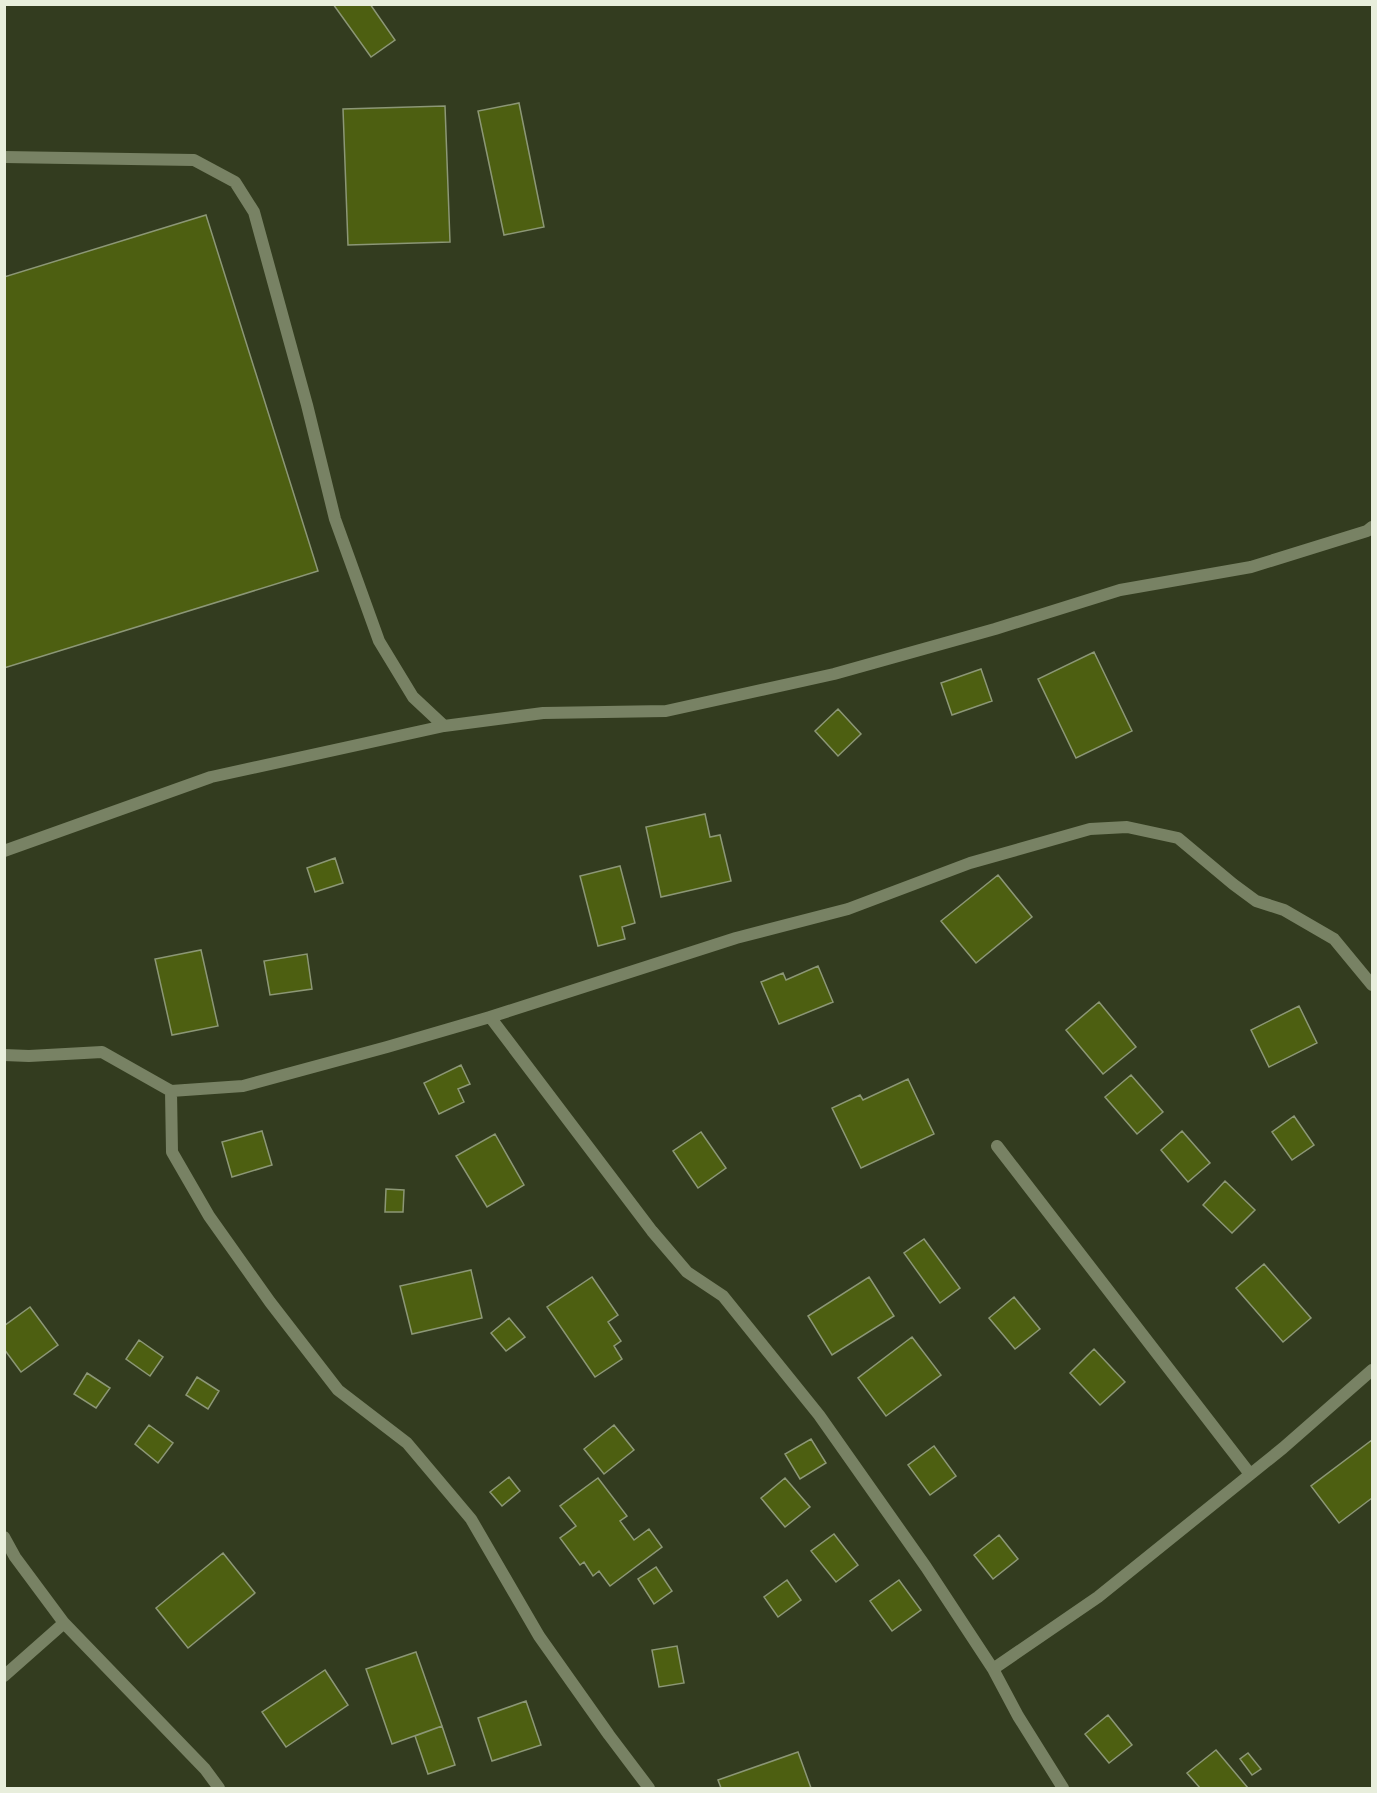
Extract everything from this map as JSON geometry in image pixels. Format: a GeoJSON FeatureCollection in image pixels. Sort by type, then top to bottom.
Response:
{"type":"FeatureCollection","features":[{"type":"Feature","properties":{"kind":"street"},"geometry":{"type":"LineString","coordinates":[[4,158],[194,160],[235,182],[254,212],[307,405],[335,519],[379,640],[413,697],[444,726]]}},
{"type":"Feature","properties":{"kind":"street"},"geometry":{"type":"LineString","coordinates":[[4,850],[211,777],[444,726],[543,713],[677,709],[834,674],[995,629],[1120,590],[1251,567],[1367,531],[1372,527]]}},
{"type":"Feature","properties":{"kind":"street"},"geometry":{"type":"LineString","coordinates":[[4,1055],[102,1052],[171,1091],[243,1086],[490,1017],[736,938],[848,909],[970,863],[1090,829],[1118,827],[1178,837],[1233,884],[1256,900],[1284,910],[1334,939],[1372,985]]}},
{"type":"Feature","properties":{"kind":"street"},"geometry":{"type":"LineString","coordinates":[[490,1017],[652,1231],[687,1272],[723,1296],[819,1415],[926,1566],[993,1670],[1018,1716],[1063,1788]]}},
{"type":"Feature","properties":{"kind":"street"},"geometry":{"type":"LineString","coordinates":[[171,1091],[172,1152],[209,1216],[270,1302],[338,1390],[407,1443],[471,1519],[539,1636],[649,1788]]}},
{"type":"Feature","properties":{"kind":"street"},"geometry":{"type":"LineString","coordinates":[[998,1146],[1250,1474]]}},
{"type":"Feature","properties":{"kind":"street"},"geometry":{"type":"LineString","coordinates":[[993,1670],[1098,1597],[1283,1448],[1372,1370]]}},
{"type":"Feature","properties":{"kind":"street"},"geometry":{"type":"LineString","coordinates":[[4,1537],[15,1557],[64,1623],[205,1769],[219,1788]]}},
{"type":"Feature","properties":{"kind":"street"},"geometry":{"type":"LineString","coordinates":[[4,1676],[64,1623]]}},
{"type":"Feature","properties":{"kind":"building"},"geometry":{"type":"Polygon","coordinates":[[[333,4],[370,4],[395,40],[371,57],[333,4]]]}},
{"type":"Feature","properties":{"kind":"building"},"geometry":{"type":"Polygon","coordinates":[[[519,103],[544,227],[504,235],[478,111],[519,103]]]}},
{"type":"Feature","properties":{"kind":"building"},"geometry":{"type":"Polygon","coordinates":[[[445,106],[450,242],[348,245],[343,109],[445,106]]]}},
{"type":"Feature","properties":{"kind":"building"},"geometry":{"type":"Polygon","coordinates":[[[206,215],[318,571],[4,668],[4,277],[206,215]]]}},
{"type":"Feature","properties":{"kind":"building"},"geometry":{"type":"Polygon","coordinates":[[[1094,652],[1132,731],[1076,758],[1038,679],[1094,652]]]}},
{"type":"Feature","properties":{"kind":"building"},"geometry":{"type":"Polygon","coordinates":[[[981,669],[992,701],[952,715],[941,683],[981,669]]]}},
{"type":"Feature","properties":{"kind":"building"},"geometry":{"type":"Polygon","coordinates":[[[838,709],[861,734],[838,756],[815,731],[838,709]]]}},
{"type":"Feature","properties":{"kind":"building"},"geometry":{"type":"Polygon","coordinates":[[[705,814],[710,837],[720,835],[731,881],[661,897],[646,827],[705,814]]]}},
{"type":"Feature","properties":{"kind":"building"},"geometry":{"type":"Polygon","coordinates":[[[335,858],[343,883],[315,892],[307,868],[335,858]]]}},
{"type":"Feature","properties":{"kind":"building"},"geometry":{"type":"Polygon","coordinates":[[[620,866],[635,923],[622,927],[625,939],[598,946],[580,876],[620,866]]]}},
{"type":"Feature","properties":{"kind":"building"},"geometry":{"type":"Polygon","coordinates":[[[998,875],[1032,917],[976,963],[941,921],[998,875]]]}},
{"type":"Feature","properties":{"kind":"building"},"geometry":{"type":"Polygon","coordinates":[[[201,950],[218,1026],[172,1035],[155,959],[201,950]]]}},
{"type":"Feature","properties":{"kind":"building"},"geometry":{"type":"Polygon","coordinates":[[[307,954],[312,989],[270,995],[264,961],[307,954]]]}},
{"type":"Feature","properties":{"kind":"building"},"geometry":{"type":"Polygon","coordinates":[[[818,966],[833,1002],[779,1024],[761,982],[783,973],[786,980],[818,966]]]}},
{"type":"Feature","properties":{"kind":"building"},"geometry":{"type":"Polygon","coordinates":[[[1099,1002],[1136,1047],[1103,1074],[1066,1030],[1099,1002]]]}},
{"type":"Feature","properties":{"kind":"building"},"geometry":{"type":"Polygon","coordinates":[[[1299,1006],[1317,1043],[1269,1067],[1251,1030],[1299,1006]]]}},
{"type":"Feature","properties":{"kind":"building"},"geometry":{"type":"Polygon","coordinates":[[[461,1065],[470,1084],[458,1089],[464,1102],[439,1114],[424,1083],[461,1065]]]}},
{"type":"Feature","properties":{"kind":"building"},"geometry":{"type":"Polygon","coordinates":[[[1131,1075],[1163,1112],[1137,1134],[1105,1097],[1131,1075]]]}},
{"type":"Feature","properties":{"kind":"building"},"geometry":{"type":"Polygon","coordinates":[[[908,1079],[934,1134],[861,1168],[832,1108],[860,1095],[863,1100],[908,1079]]]}},
{"type":"Feature","properties":{"kind":"building"},"geometry":{"type":"Polygon","coordinates":[[[1294,1116],[1314,1145],[1292,1160],[1272,1132],[1294,1116]]]}},
{"type":"Feature","properties":{"kind":"building"},"geometry":{"type":"Polygon","coordinates":[[[262,1131],[272,1165],[232,1177],[222,1142],[262,1131]]]}},
{"type":"Feature","properties":{"kind":"building"},"geometry":{"type":"Polygon","coordinates":[[[1182,1131],[1210,1163],[1188,1182],[1161,1150],[1182,1131]]]}},
{"type":"Feature","properties":{"kind":"building"},"geometry":{"type":"Polygon","coordinates":[[[701,1132],[726,1168],[698,1188],[673,1151],[701,1132]]]}},
{"type":"Feature","properties":{"kind":"building"},"geometry":{"type":"Polygon","coordinates":[[[495,1134],[524,1185],[487,1207],[456,1156],[495,1134]]]}},
{"type":"Feature","properties":{"kind":"building"},"geometry":{"type":"Polygon","coordinates":[[[1225,1181],[1255,1210],[1232,1233],[1203,1205],[1225,1181]]]}},
{"type":"Feature","properties":{"kind":"building"},"geometry":{"type":"Polygon","coordinates":[[[386,1189],[404,1190],[403,1212],[385,1212],[386,1189]]]}},
{"type":"Feature","properties":{"kind":"building"},"geometry":{"type":"Polygon","coordinates":[[[924,1239],[960,1288],[940,1303],[904,1253],[924,1239]]]}},
{"type":"Feature","properties":{"kind":"building"},"geometry":{"type":"Polygon","coordinates":[[[1264,1264],[1311,1318],[1283,1342],[1236,1288],[1264,1264]]]}},
{"type":"Feature","properties":{"kind":"building"},"geometry":{"type":"Polygon","coordinates":[[[471,1270],[482,1318],[412,1334],[400,1286],[471,1270]]]}},
{"type":"Feature","properties":{"kind":"building"},"geometry":{"type":"Polygon","coordinates":[[[592,1277],[618,1315],[608,1322],[621,1341],[614,1346],[622,1359],[595,1377],[547,1307],[592,1277]]]}},
{"type":"Feature","properties":{"kind":"building"},"geometry":{"type":"Polygon","coordinates":[[[869,1277],[894,1316],[832,1355],[808,1316],[869,1277]]]}},
{"type":"Feature","properties":{"kind":"building"},"geometry":{"type":"Polygon","coordinates":[[[1014,1297],[1040,1329],[1015,1349],[989,1318],[1014,1297]]]}},
{"type":"Feature","properties":{"kind":"building"},"geometry":{"type":"Polygon","coordinates":[[[30,1307],[58,1345],[21,1372],[4,1349],[4,1326],[30,1307]]]}},
{"type":"Feature","properties":{"kind":"building"},"geometry":{"type":"Polygon","coordinates":[[[509,1318],[525,1337],[506,1351],[491,1333],[509,1318]]]}},
{"type":"Feature","properties":{"kind":"building"},"geometry":{"type":"Polygon","coordinates":[[[912,1337],[941,1375],[886,1416],[858,1378],[912,1337]]]}},
{"type":"Feature","properties":{"kind":"building"},"geometry":{"type":"Polygon","coordinates":[[[139,1340],[163,1357],[150,1376],[126,1359],[139,1340]]]}},
{"type":"Feature","properties":{"kind":"building"},"geometry":{"type":"Polygon","coordinates":[[[1094,1349],[1125,1382],[1100,1405],[1070,1373],[1094,1349]]]}},
{"type":"Feature","properties":{"kind":"building"},"geometry":{"type":"Polygon","coordinates":[[[87,1373],[110,1388],[96,1408],[74,1394],[87,1373]]]}},
{"type":"Feature","properties":{"kind":"building"},"geometry":{"type":"Polygon","coordinates":[[[197,1377],[219,1391],[208,1409],[186,1395],[197,1377]]]}},
{"type":"Feature","properties":{"kind":"building"},"geometry":{"type":"Polygon","coordinates":[[[149,1425],[173,1443],[158,1463],[135,1444],[149,1425]]]}},
{"type":"Feature","properties":{"kind":"building"},"geometry":{"type":"Polygon","coordinates":[[[614,1425],[634,1450],[604,1474],[584,1449],[614,1425]]]}},
{"type":"Feature","properties":{"kind":"building"},"geometry":{"type":"Polygon","coordinates":[[[811,1439],[826,1463],[800,1479],[785,1454],[811,1439]]]}},
{"type":"Feature","properties":{"kind":"building"},"geometry":{"type":"Polygon","coordinates":[[[1372,1440],[1372,1498],[1339,1523],[1311,1486],[1372,1440]]]}},
{"type":"Feature","properties":{"kind":"building"},"geometry":{"type":"Polygon","coordinates":[[[934,1446],[956,1476],[930,1495],[908,1465],[934,1446]]]}},
{"type":"Feature","properties":{"kind":"building"},"geometry":{"type":"Polygon","coordinates":[[[509,1477],[520,1491],[502,1506],[490,1492],[509,1477]]]}},
{"type":"Feature","properties":{"kind":"building"},"geometry":{"type":"Polygon","coordinates":[[[598,1478],[627,1516],[620,1521],[634,1540],[649,1529],[662,1547],[610,1586],[599,1571],[593,1576],[584,1562],[580,1565],[560,1538],[576,1526],[560,1506],[598,1478]]]}},
{"type":"Feature","properties":{"kind":"building"},"geometry":{"type":"Polygon","coordinates":[[[785,1478],[810,1507],[785,1527],[761,1498],[785,1478]]]}},
{"type":"Feature","properties":{"kind":"building"},"geometry":{"type":"Polygon","coordinates":[[[834,1534],[858,1565],[836,1582],[811,1551],[834,1534]]]}},
{"type":"Feature","properties":{"kind":"building"},"geometry":{"type":"Polygon","coordinates":[[[999,1535],[1018,1559],[993,1579],[974,1555],[999,1535]]]}},
{"type":"Feature","properties":{"kind":"building"},"geometry":{"type":"Polygon","coordinates":[[[223,1553],[255,1593],[188,1648],[156,1608],[223,1553]]]}},
{"type":"Feature","properties":{"kind":"building"},"geometry":{"type":"Polygon","coordinates":[[[656,1567],[672,1591],[654,1604],[638,1579],[656,1567]]]}},
{"type":"Feature","properties":{"kind":"building"},"geometry":{"type":"Polygon","coordinates":[[[787,1580],[801,1600],[778,1617],[764,1597],[787,1580]]]}},
{"type":"Feature","properties":{"kind":"building"},"geometry":{"type":"Polygon","coordinates":[[[899,1580],[921,1610],[892,1631],[870,1601],[899,1580]]]}},
{"type":"Feature","properties":{"kind":"building"},"geometry":{"type":"Polygon","coordinates":[[[677,1646],[684,1683],[659,1687],[652,1650],[677,1646]]]}},
{"type":"Feature","properties":{"kind":"building"},"geometry":{"type":"Polygon","coordinates":[[[416,1652],[442,1726],[392,1744],[366,1669],[416,1652]]]}},
{"type":"Feature","properties":{"kind":"building"},"geometry":{"type":"Polygon","coordinates":[[[325,1670],[348,1705],[286,1747],[262,1712],[325,1670]]]}},
{"type":"Feature","properties":{"kind":"building"},"geometry":{"type":"Polygon","coordinates":[[[526,1701],[541,1745],[492,1761],[478,1718],[526,1701]]]}},
{"type":"Feature","properties":{"kind":"building"},"geometry":{"type":"Polygon","coordinates":[[[1108,1715],[1132,1745],[1109,1763],[1085,1734],[1108,1715]]]}},
{"type":"Feature","properties":{"kind":"building"},"geometry":{"type":"Polygon","coordinates":[[[442,1726],[455,1765],[428,1774],[415,1736],[442,1726]]]}},
{"type":"Feature","properties":{"kind":"building"},"geometry":{"type":"Polygon","coordinates":[[[1216,1750],[1248,1788],[1200,1788],[1187,1773],[1216,1750]]]}},
{"type":"Feature","properties":{"kind":"building"},"geometry":{"type":"Polygon","coordinates":[[[798,1752],[811,1788],[721,1788],[718,1780],[798,1752]]]}},
{"type":"Feature","properties":{"kind":"building"},"geometry":{"type":"Polygon","coordinates":[[[1248,1753],[1261,1769],[1252,1775],[1240,1759],[1248,1753]]]}}]}
